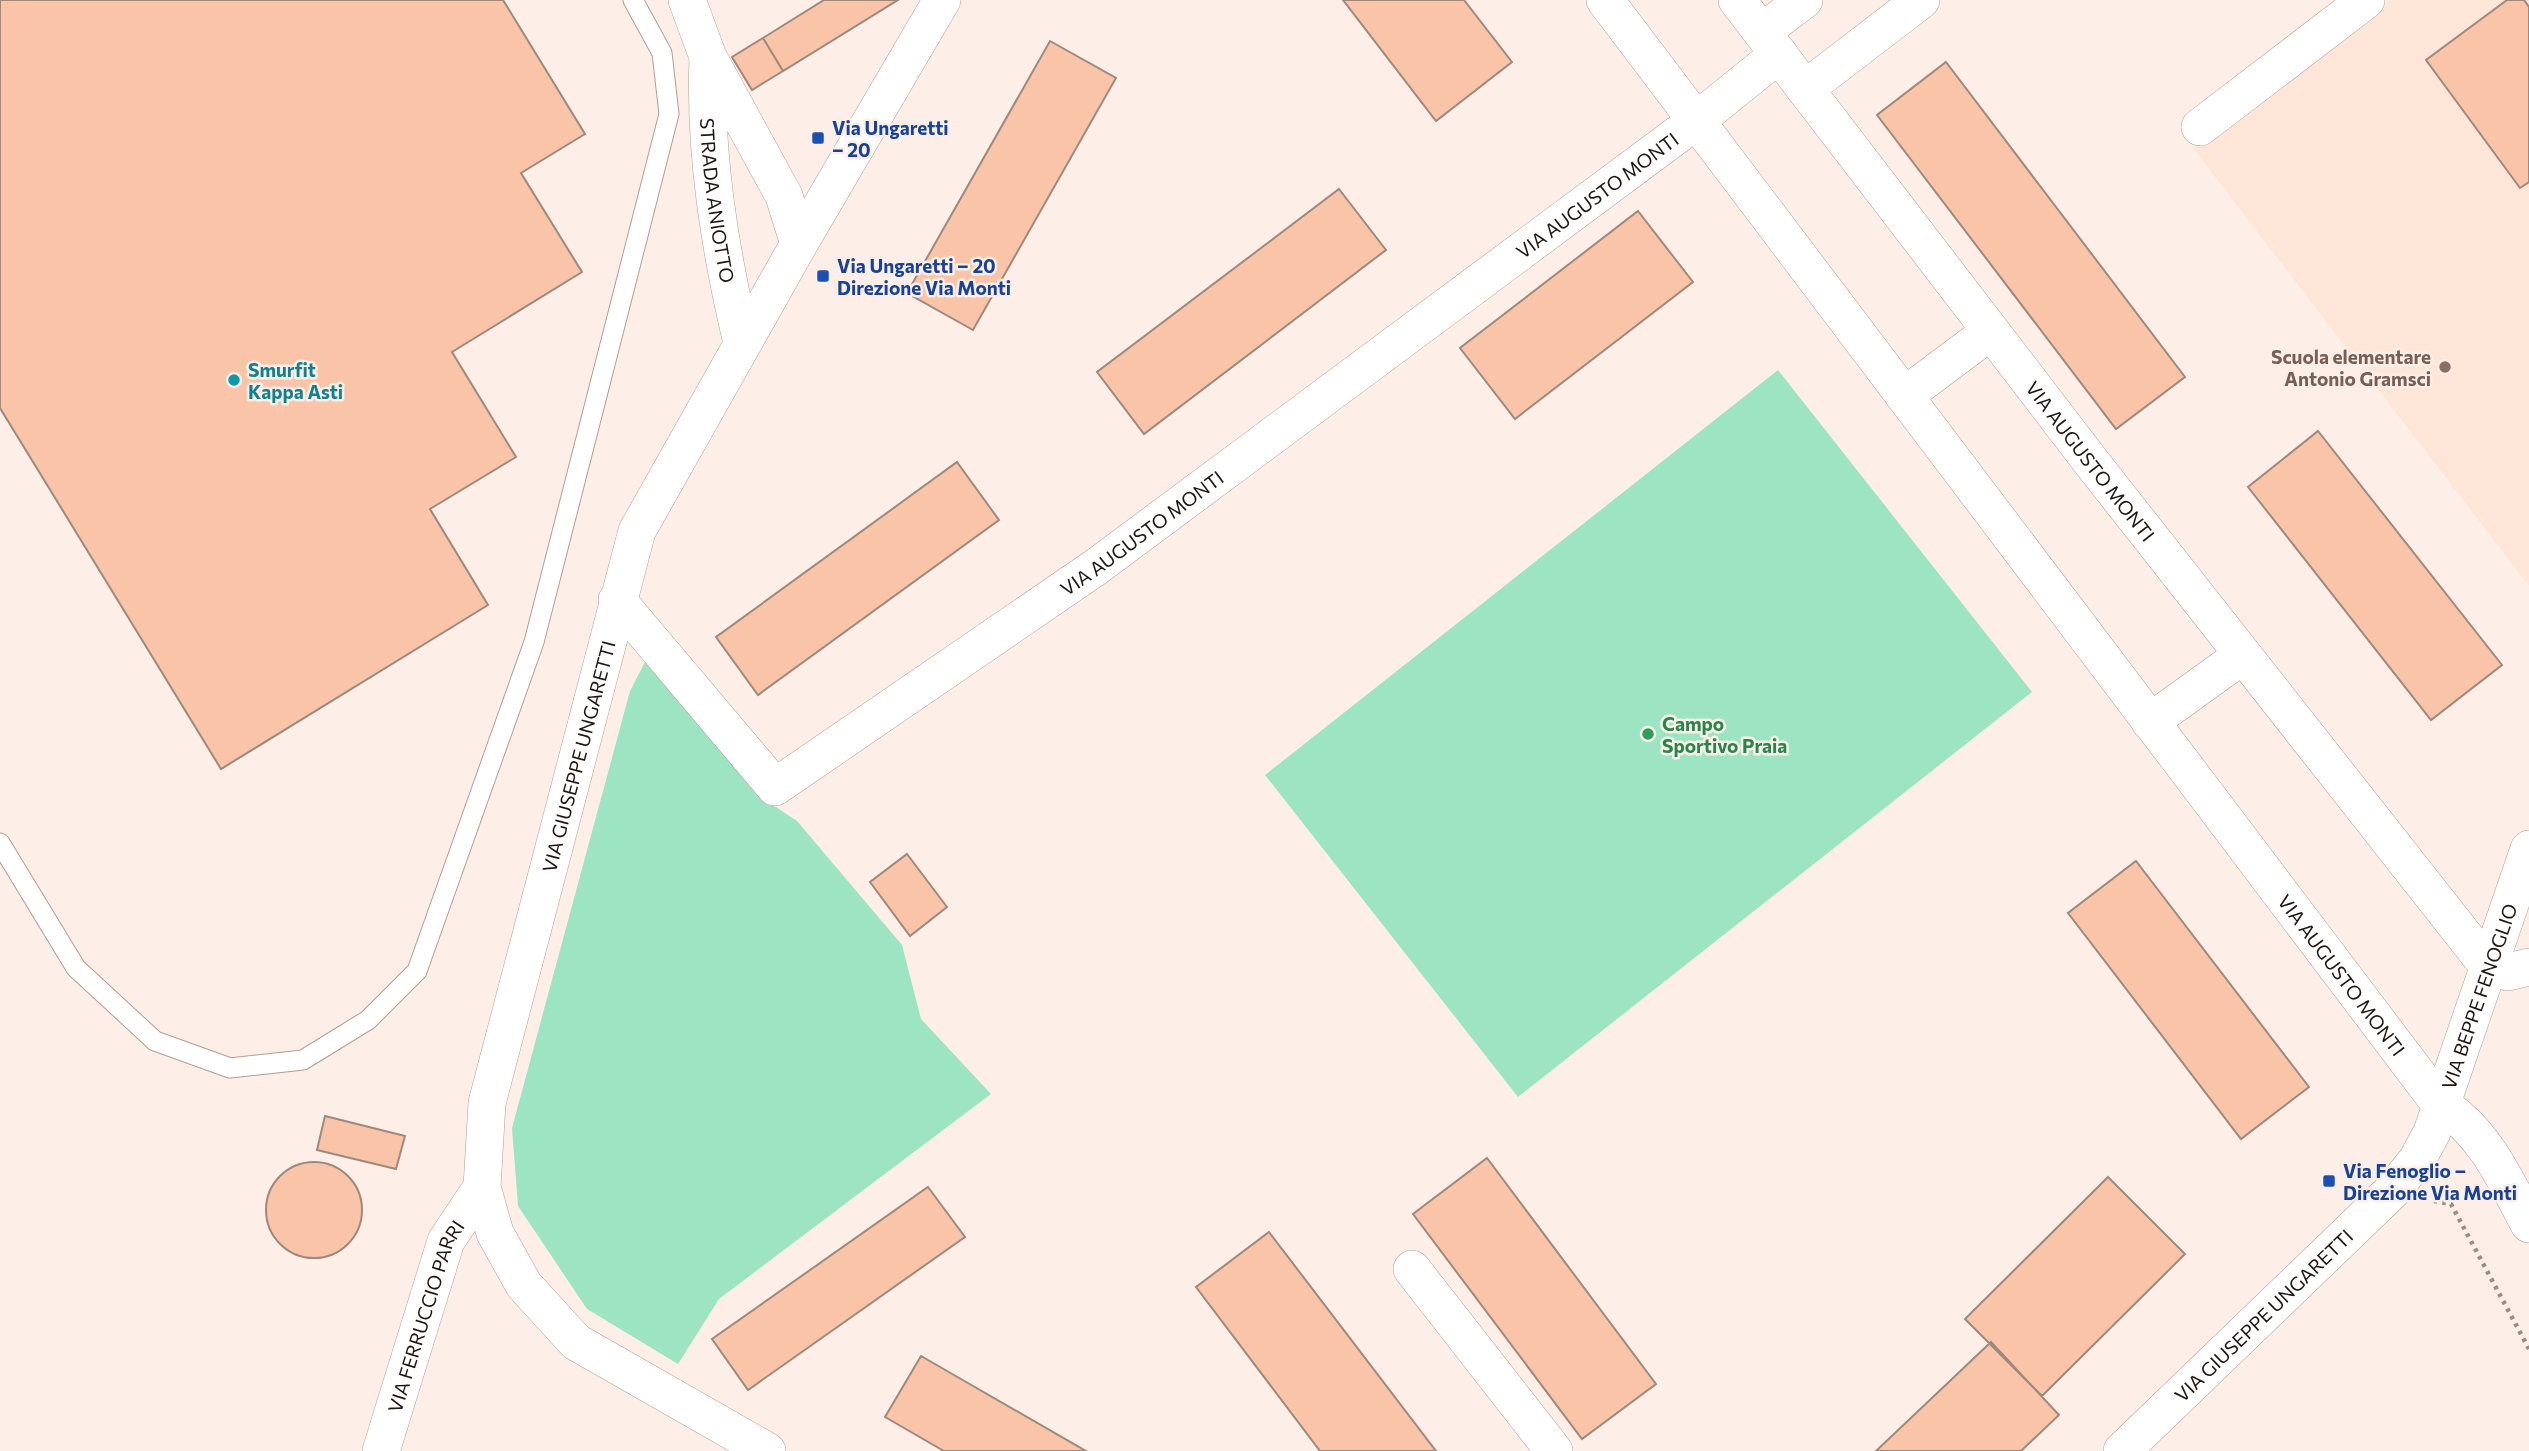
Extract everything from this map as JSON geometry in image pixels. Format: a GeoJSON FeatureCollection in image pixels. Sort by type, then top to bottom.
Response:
{"type":"FeatureCollection","features":[{"type":"Feature","properties":{"kind":"street","name":"STRADA ANIOTTO"},"geometry":{"type":"LineString","coordinates":[[687,0],[708,57],[784,196],[799,244]]}},
{"type":"Feature","properties":{"kind":"street","name":"VIA GIUSEPPE UNGARETTI"},"geometry":{"type":"LineString","coordinates":[[767,1451],[576,1342],[524,1285],[495,1233],[482,1187],[487,1103],[637,531],[742,343],[942,0]]}},
{"type":"Feature","properties":{"kind":"street","name":"VIA AUGUSTO MONTI"},"geometry":{"type":"LineString","coordinates":[[1605,0],[2440,1104],[2459,1116],[2476,1132],[2529,1224]]}},
{"type":"Feature","properties":{"kind":"street","name":"VIA AUGUSTO MONTI"},"geometry":{"type":"LineString","coordinates":[[1737,0],[1991,331],[2488,966]]}},
{"type":"Feature","properties":{"kind":"street"},"geometry":{"type":"LineString","coordinates":[[1771,43],[1804,0]]}},
{"type":"Feature","properties":{"kind":"street"},"geometry":{"type":"LineString","coordinates":[[1805,89],[1921,0]]}},
{"type":"Feature","properties":{"kind":"street"},"geometry":{"type":"LineString","coordinates":[[2200,127],[2366,0]]}},
{"type":"Feature","properties":{"kind":"street","name":"VIA AUGUSTO MONTI"},"geometry":{"type":"LineString","coordinates":[[617,600],[775,787],[1096,567],[1696,121],[1771,43]]}},
{"type":"Feature","properties":{"kind":"street","name":"STRADA ANIOTTO"},"geometry":{"type":"LineString","coordinates":[[708,57],[706,111],[711,163],[729,286],[742,343]]}},
{"type":"Feature","properties":{"kind":"street"},"geometry":{"type":"LineString","coordinates":[[1904,396],[1991,331]]}},
{"type":"Feature","properties":{"kind":"street"},"geometry":{"type":"LineString","coordinates":[[2150,722],[2243,655]]}},
{"type":"Feature","properties":{"kind":"street","name":"VIA BEPPE FENOGLIO"},"geometry":{"type":"LineString","coordinates":[[2440,1104],[2529,849]]}},
{"type":"Feature","properties":{"kind":"street"},"geometry":{"type":"LineString","coordinates":[[2488,966],[2508,972],[2529,967]]}},
{"type":"Feature","properties":{"kind":"street","name":"VIA GIUSEPPE UNGARETTI"},"geometry":{"type":"LineString","coordinates":[[2122,1451],[2392,1191],[2430,1137],[2440,1104]]}},
{"type":"Feature","properties":{"kind":"street","name":"VIA FERRUCCIO PARRI"},"geometry":{"type":"LineString","coordinates":[[381,1451],[446,1241],[482,1187]]}},
{"type":"Feature","properties":{"kind":"street"},"geometry":{"type":"LineString","coordinates":[[1412,1269],[1554,1451]]}},
{"type":"Feature","properties":{"kind":"lane"},"geometry":{"type":"LineString","coordinates":[[0,843],[76,968],[155,1041],[230,1068],[303,1060],[368,1020],[416,971],[534,642],[669,114],[662,53],[633,0]]}},
{"type":"Feature","properties":{"kind":"path"},"geometry":{"type":"LineString","coordinates":[[2405,1175],[2430,1199],[2451,1204],[2529,1349]]}},
{"type":"Feature","properties":{"kind":"shaded area","name":"Scuola elementare Antonio Gramsci"},"geometry":{"type":"Polygon","coordinates":[[[2390,0],[2529,0],[2529,586],[2193,148],[2390,0]]]}},
{"type":"Feature","properties":{"kind":"green space","name":"Campo Sportivo Praia"},"geometry":{"type":"Polygon","coordinates":[[[1778,370],[2032,692],[1518,1097],[1265,775],[1778,370]]]}},
{"type":"Feature","properties":{"kind":"green space"},"geometry":{"type":"Polygon","coordinates":[[[645,662],[762,798],[797,821],[902,945],[921,1019],[991,1094],[719,1299],[678,1364],[587,1309],[518,1206],[512,1128],[630,691],[645,662]]]}},
{"type":"Feature","properties":{"kind":"building","name":"Smurfit Kappa Asti"},"geometry":{"type":"Polygon","coordinates":[[[0,0],[503,0],[585,134],[521,173],[582,272],[452,352],[516,457],[430,509],[488,605],[221,769],[0,408],[0,0]]]}},
{"type":"Feature","properties":{"kind":"building"},"geometry":{"type":"Polygon","coordinates":[[[824,0],[898,0],[783,71],[763,38],[824,0]]]}},
{"type":"Feature","properties":{"kind":"building"},"geometry":{"type":"Polygon","coordinates":[[[1343,0],[1464,0],[1512,62],[1436,121],[1343,0]]]}},
{"type":"Feature","properties":{"kind":"building"},"geometry":{"type":"Polygon","coordinates":[[[2507,0],[2524,0],[2529,7],[2529,182],[2520,188],[2426,60],[2507,0]]]}},
{"type":"Feature","properties":{"kind":"building"},"geometry":{"type":"Polygon","coordinates":[[[763,38],[783,71],[752,90],[732,57],[763,38]]]}},
{"type":"Feature","properties":{"kind":"building"},"geometry":{"type":"Polygon","coordinates":[[[1050,41],[1116,78],[973,330],[907,293],[1050,41]]]}},
{"type":"Feature","properties":{"kind":"building"},"geometry":{"type":"Polygon","coordinates":[[[1946,62],[2185,377],[2116,429],[1877,115],[1946,62]]]}},
{"type":"Feature","properties":{"kind":"building"},"geometry":{"type":"Polygon","coordinates":[[[1339,189],[1386,250],[1144,434],[1097,372],[1339,189]]]}},
{"type":"Feature","properties":{"kind":"building"},"geometry":{"type":"Polygon","coordinates":[[[1638,211],[1693,282],[1515,419],[1460,348],[1638,211]]]}},
{"type":"Feature","properties":{"kind":"building"},"geometry":{"type":"Polygon","coordinates":[[[2318,431],[2502,665],[2431,720],[2248,487],[2318,431]]]}},
{"type":"Feature","properties":{"kind":"building"},"geometry":{"type":"Polygon","coordinates":[[[957,462],[999,520],[758,695],[716,637],[957,462]]]}},
{"type":"Feature","properties":{"kind":"building"},"geometry":{"type":"Polygon","coordinates":[[[907,854],[947,907],[910,936],[870,882],[907,854]]]}},
{"type":"Feature","properties":{"kind":"building"},"geometry":{"type":"Polygon","coordinates":[[[2136,861],[2309,1087],[2241,1139],[2068,913],[2136,861]]]}},
{"type":"Feature","properties":{"kind":"building"},"geometry":{"type":"Polygon","coordinates":[[[325,1116],[405,1136],[396,1169],[317,1150],[325,1116]]]}},
{"type":"Feature","properties":{"kind":"building"},"geometry":{"type":"Polygon","coordinates":[[[1487,1158],[1656,1384],[1582,1439],[1413,1214],[1487,1158]]]}},
{"type":"Feature","properties":{"kind":"building"},"geometry":{"type":"Polygon","coordinates":[[[305,1162],[323,1162],[341,1170],[354,1183],[362,1201],[359,1229],[341,1250],[323,1258],[305,1258],[287,1250],[274,1237],[266,1219],[266,1201],[274,1183],[287,1170],[305,1162]]]}},
{"type":"Feature","properties":{"kind":"building"},"geometry":{"type":"Polygon","coordinates":[[[2108,1177],[2185,1254],[2042,1396],[1965,1319],[2108,1177]]]}},
{"type":"Feature","properties":{"kind":"building"},"geometry":{"type":"Polygon","coordinates":[[[928,1187],[965,1237],[748,1390],[712,1339],[928,1187]]]}},
{"type":"Feature","properties":{"kind":"building"},"geometry":{"type":"Polygon","coordinates":[[[1269,1232],[1436,1451],[1320,1451],[1196,1287],[1269,1232]]]}},
{"type":"Feature","properties":{"kind":"building"},"geometry":{"type":"Polygon","coordinates":[[[1991,1342],[2059,1415],[2021,1451],[1876,1451],[1991,1342]]]}},
{"type":"Feature","properties":{"kind":"building"},"geometry":{"type":"Polygon","coordinates":[[[921,1356],[1086,1451],[944,1451],[885,1417],[921,1356]]]}},
{"type":"Feature","properties":{"kind":"place","name":"Via Ungaretti – 20"},"geometry":{"type":"Point","coordinates":[818,138]}},
{"type":"Feature","properties":{"kind":"place","name":"Via Ungaretti – 20 Direzione Via Monti"},"geometry":{"type":"Point","coordinates":[823,276]}},
{"type":"Feature","properties":{"kind":"place","name":"Scuola elementare Antonio Gramsci"},"geometry":{"type":"Point","coordinates":[2445,367]}},
{"type":"Feature","properties":{"kind":"place","name":"Smurfit Kappa Asti"},"geometry":{"type":"Point","coordinates":[234,380]}},
{"type":"Feature","properties":{"kind":"place","name":"Campo Sportivo Praia"},"geometry":{"type":"Point","coordinates":[1648,734]}},
{"type":"Feature","properties":{"kind":"place","name":"Via Fenoglio – Direzione Via Monti"},"geometry":{"type":"Point","coordinates":[2329,1181]}}]}
